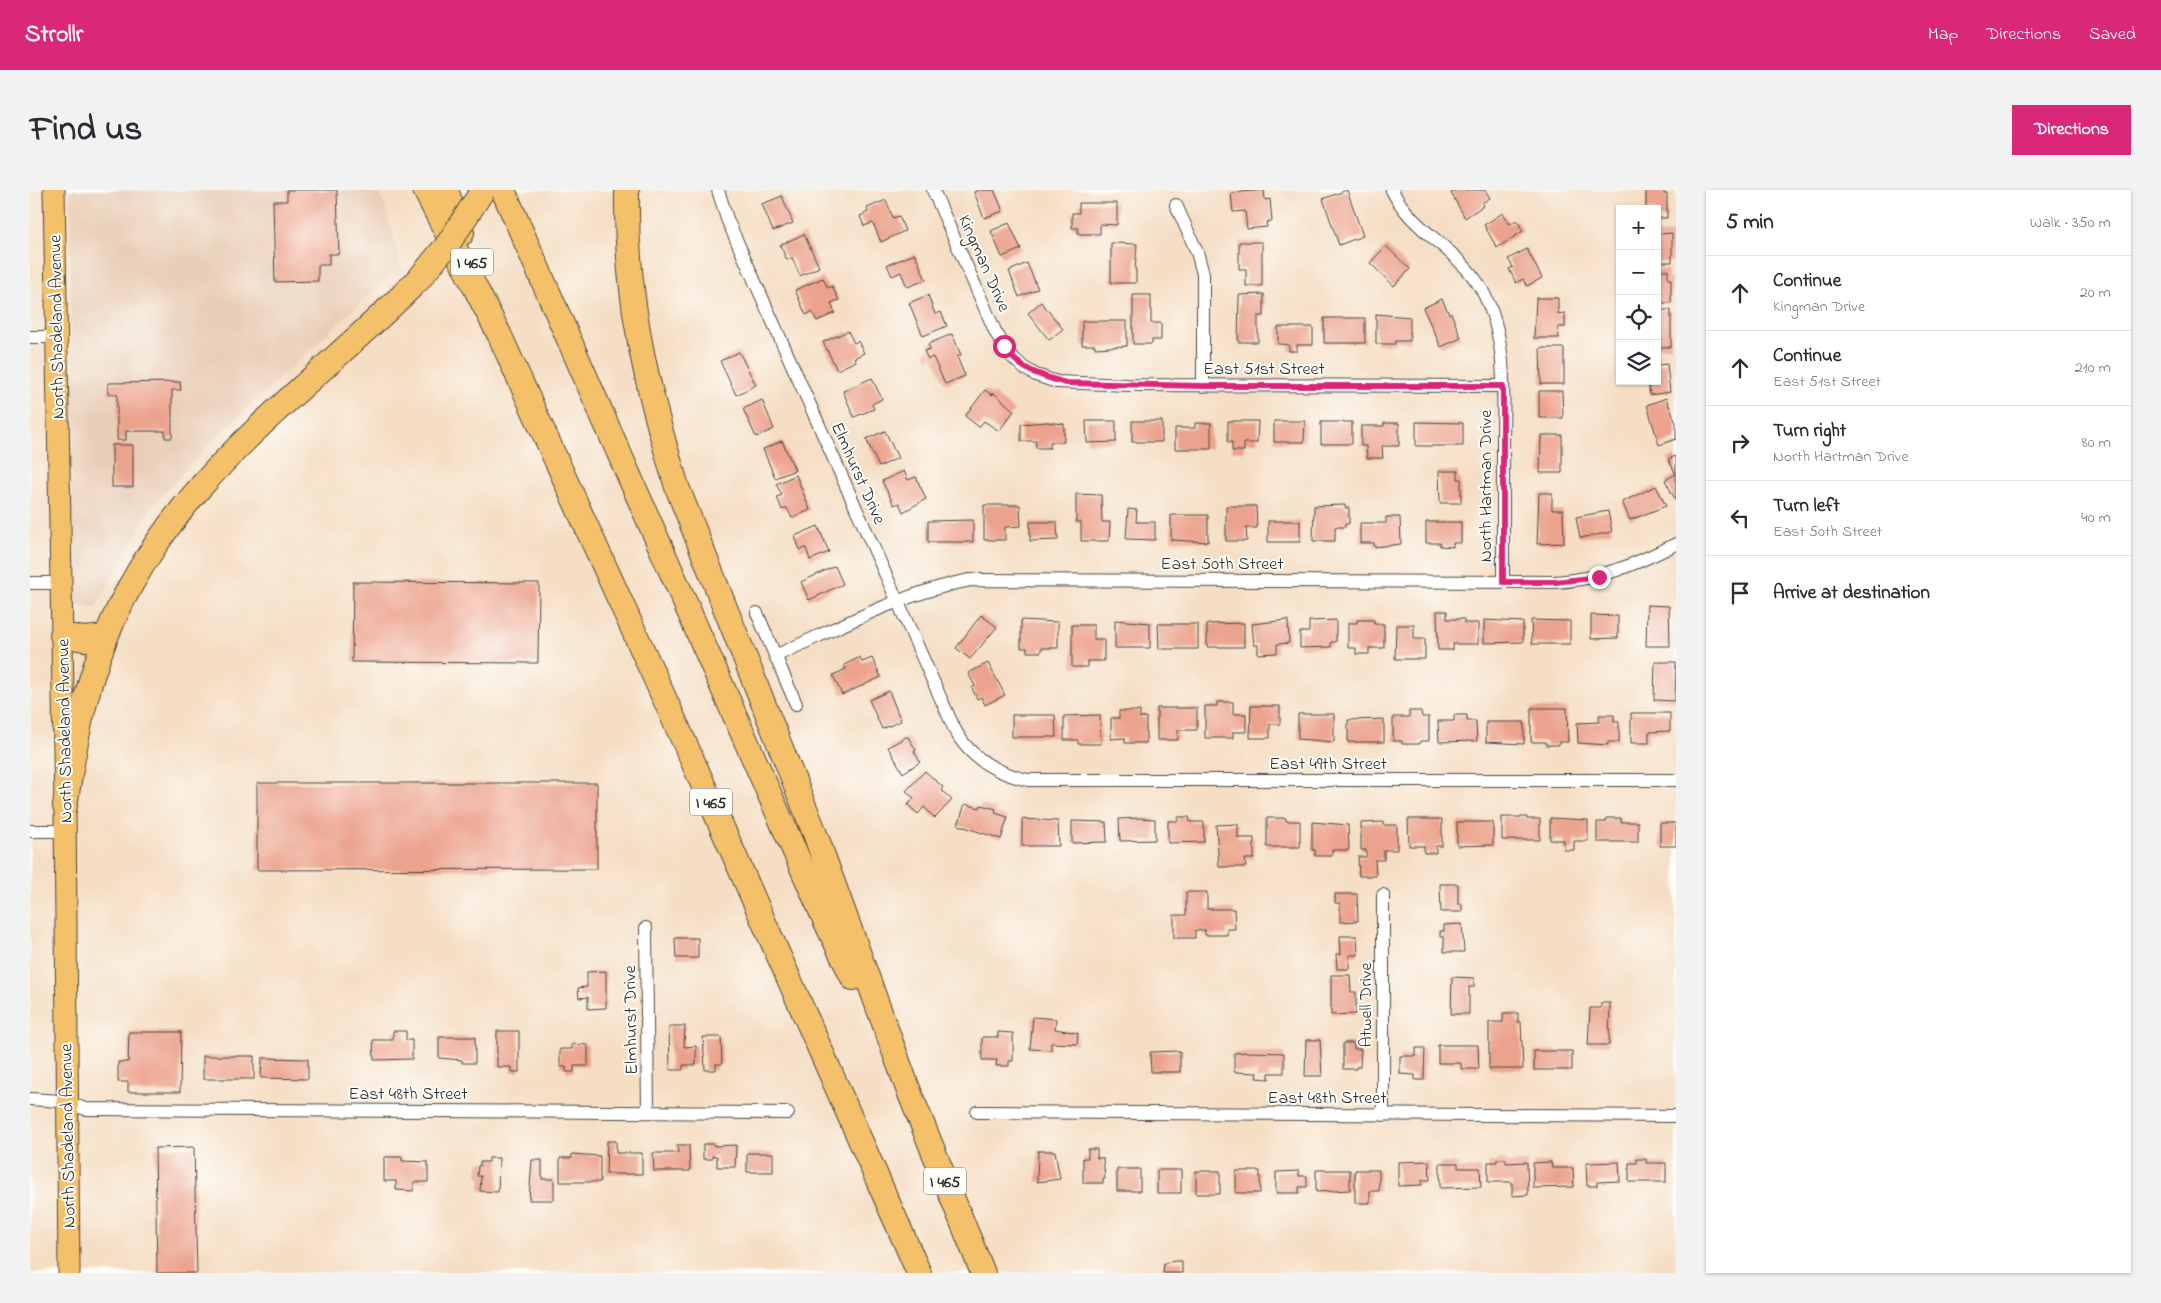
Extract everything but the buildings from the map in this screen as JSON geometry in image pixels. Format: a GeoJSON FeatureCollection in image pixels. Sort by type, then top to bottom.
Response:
{"type":"FeatureCollection","features":[{"type":"Feature","properties":{"kind":"highway"},"geometry":{"type":"LineString","coordinates":[[425,190],[499,334]]}},
{"type":"Feature","properties":{"kind":"highway","name":"I 465"},"geometry":{"type":"LineString","coordinates":[[446,190],[499,334],[686,746],[919,1273]]}},
{"type":"Feature","properties":{"kind":"highway"},"geometry":{"type":"LineString","coordinates":[[65,806],[75,742],[84,704],[106,637],[124,597],[146,559],[181,507],[248,436],[393,306],[419,279],[452,239],[483,190]]}},
{"type":"Feature","properties":{"kind":"highway","name":"I 465"},"geometry":{"type":"LineString","coordinates":[[504,190],[825,920],[908,1090],[983,1273]]}},
{"type":"Feature","properties":{"kind":"highway"},"geometry":{"type":"LineString","coordinates":[[627,190],[627,240],[632,296],[646,380],[663,443],[681,496],[814,831],[908,1090]]}},
{"type":"Feature","properties":{"kind":"highway"},"geometry":{"type":"LineString","coordinates":[[62,635],[84,639],[106,637]]}},
{"type":"Feature","properties":{"kind":"main road","name":"North Shadeland Avenue"},"geometry":{"type":"LineString","coordinates":[[54,190],[62,583],[69,1273]]}},
{"type":"Feature","properties":{"kind":"street","name":"Elmhurst Drive"},"geometry":{"type":"LineString","coordinates":[[718,190],[727,219],[956,733],[969,751],[983,762]]}},
{"type":"Feature","properties":{"kind":"street","name":"Kingman Drive"},"geometry":{"type":"LineString","coordinates":[[933,190],[1001,342],[1016,361],[1028,370]]}},
{"type":"Feature","properties":{"kind":"street","name":"North Hartman Drive"},"geometry":{"type":"LineString","coordinates":[[1392,190],[1401,206],[1469,272],[1485,296],[1500,338],[1503,386],[1503,582]]}},
{"type":"Feature","properties":{"kind":"street"},"geometry":{"type":"LineString","coordinates":[[1176,205],[1197,252],[1203,274],[1203,386]]}},
{"type":"Feature","properties":{"kind":"street"},"geometry":{"type":"LineString","coordinates":[[30,337],[57,337]]}},
{"type":"Feature","properties":{"kind":"street","name":"East 51st Street"},"geometry":{"type":"LineString","coordinates":[[1028,370],[1044,378],[1066,383],[1203,386],[1503,386]]}},
{"type":"Feature","properties":{"kind":"street","name":"East 50th Street"},"geometry":{"type":"LineString","coordinates":[[775,656],[944,584],[970,580],[1555,582],[1599,577],[1633,566],[1676,544]]}},
{"type":"Feature","properties":{"kind":"street"},"geometry":{"type":"LineString","coordinates":[[30,583],[62,583]]}},
{"type":"Feature","properties":{"kind":"street"},"geometry":{"type":"LineString","coordinates":[[757,613],[796,704]]}},
{"type":"Feature","properties":{"kind":"street","name":"East 49th Street"},"geometry":{"type":"LineString","coordinates":[[983,762],[1011,776],[1028,780],[1676,780]]}},
{"type":"Feature","properties":{"kind":"street"},"geometry":{"type":"LineString","coordinates":[[30,831],[65,831]]}},
{"type":"Feature","properties":{"kind":"street","name":"Atwell Drive"},"geometry":{"type":"LineString","coordinates":[[1383,895],[1383,1115]]}},
{"type":"Feature","properties":{"kind":"street","name":"Elmhurst Drive"},"geometry":{"type":"LineString","coordinates":[[646,928],[648,1112]]}},
{"type":"Feature","properties":{"kind":"street","name":"East 48th Street"},"geometry":{"type":"LineString","coordinates":[[30,1098],[48,1098],[86,1109],[788,1113]]}},
{"type":"Feature","properties":{"kind":"street","name":"East 48th Street"},"geometry":{"type":"LineString","coordinates":[[978,1112],[1676,1116]]}},
{"type":"Feature","properties":{"kind":"shaded area"},"geometry":{"type":"Polygon","coordinates":[[[70,190],[378,190],[385,206],[403,273],[388,277],[210,443],[152,506],[96,607],[75,607],[72,563],[70,190]]]}},
{"type":"Feature","properties":{"kind":"route"},"geometry":{"type":"LineString","coordinates":[[1004,346],[1024,368],[1044,378],[1066,383],[1203,386],[1503,386],[1503,582],[1570,582],[1599,577]]}}]}
